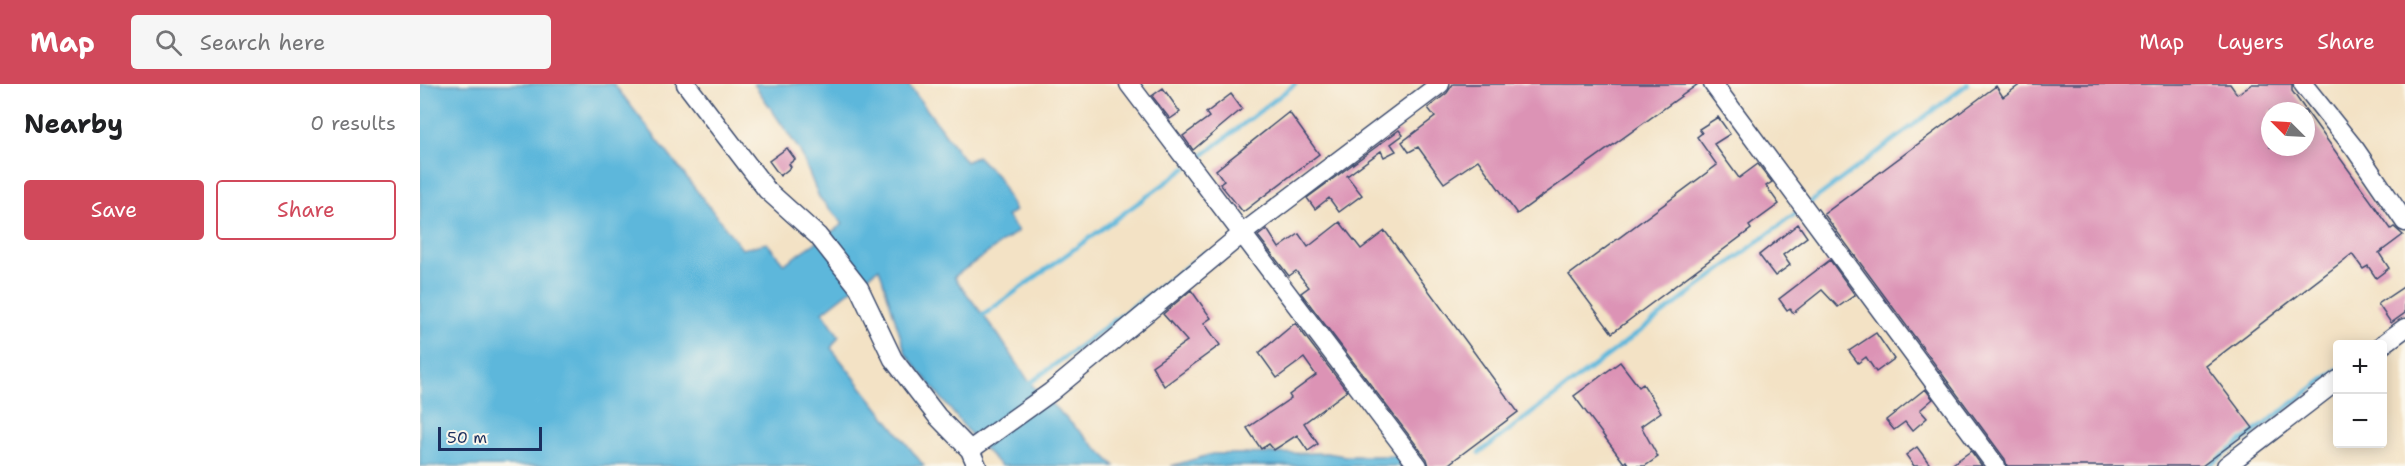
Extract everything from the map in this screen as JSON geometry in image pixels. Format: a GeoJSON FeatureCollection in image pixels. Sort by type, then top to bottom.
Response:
{"type":"FeatureCollection","features":[{"type":"Feature","properties":{"kind":"street"},"geometry":{"type":"LineString","coordinates":[[686,84],[767,190],[819,236],[859,288],[892,359],[974,458],[1239,228],[1440,84]]}},
{"type":"Feature","properties":{"kind":"street"},"geometry":{"type":"LineString","coordinates":[[1129,84],[1418,466]]}},
{"type":"Feature","properties":{"kind":"street"},"geometry":{"type":"LineString","coordinates":[[1713,84],[1996,466]]}},
{"type":"Feature","properties":{"kind":"street"},"geometry":{"type":"LineString","coordinates":[[2303,84],[2355,149],[2405,222]]}},
{"type":"Feature","properties":{"kind":"street"},"geometry":{"type":"LineString","coordinates":[[2387,341],[2405,328]]}},
{"type":"Feature","properties":{"kind":"street"},"geometry":{"type":"LineString","coordinates":[[2226,466],[2333,383]]}},
{"type":"Feature","properties":{"kind":"water"},"geometry":{"type":"Polygon","coordinates":[[[420,84],[614,84],[742,249],[767,243],[784,264],[843,224],[819,197],[800,151],[754,84],[908,84],[966,162],[977,156],[997,176],[1015,211],[1007,216],[1018,231],[954,277],[999,336],[1030,383],[1115,466],[1001,466],[970,434],[906,354],[879,268],[823,312],[839,336],[831,348],[924,466],[420,466],[420,84]]]}},
{"type":"Feature","properties":{"kind":"water"},"geometry":{"type":"Polygon","coordinates":[[[1326,453],[1346,456],[1402,456],[1410,466],[1171,466],[1212,454],[1326,453]]]}},
{"type":"Feature","properties":{"kind":"building"},"geometry":{"type":"Polygon","coordinates":[[[1453,84],[1698,84],[1517,214],[1478,160],[1444,183],[1418,147],[1409,152],[1402,142],[1435,117],[1428,108],[1447,93],[1453,84]]]}},
{"type":"Feature","properties":{"kind":"building"},"geometry":{"type":"Polygon","coordinates":[[[2021,84],[2230,84],[2237,94],[2252,84],[2292,84],[2292,91],[2300,102],[2261,102],[2261,156],[2315,156],[2315,123],[2391,229],[2394,227],[2403,235],[2379,253],[2389,268],[2376,278],[2368,266],[2363,269],[2352,254],[2206,366],[2253,428],[2202,466],[2007,466],[2005,459],[1824,214],[1996,86],[2003,97],[2021,84]]]}},
{"type":"Feature","properties":{"kind":"building"},"geometry":{"type":"Polygon","coordinates":[[[1163,88],[1180,112],[1170,119],[1152,96],[1163,88]]]}},
{"type":"Feature","properties":{"kind":"building"},"geometry":{"type":"Polygon","coordinates":[[[1231,94],[1242,109],[1193,150],[1183,136],[1209,117],[1206,113],[1231,94]]]}},
{"type":"Feature","properties":{"kind":"building"},"geometry":{"type":"Polygon","coordinates":[[[1289,112],[1319,154],[1243,212],[1220,184],[1224,181],[1216,170],[1289,112]]]}},
{"type":"Feature","properties":{"kind":"building"},"geometry":{"type":"Polygon","coordinates":[[[1718,117],[1730,134],[1714,144],[1739,178],[1758,164],[1772,182],[1766,186],[1779,204],[1749,226],[1751,229],[1612,333],[1569,275],[1717,165],[1697,137],[1702,133],[1699,129],[1718,117]]]}},
{"type":"Feature","properties":{"kind":"building"},"geometry":{"type":"Polygon","coordinates":[[[1399,130],[1403,135],[1391,144],[1396,151],[1384,157],[1381,151],[1347,176],[1362,195],[1339,212],[1329,198],[1315,209],[1307,198],[1399,130]]]}},
{"type":"Feature","properties":{"kind":"building"},"geometry":{"type":"Polygon","coordinates":[[[787,148],[795,159],[789,164],[791,167],[780,176],[769,161],[787,148]]]}},
{"type":"Feature","properties":{"kind":"building"},"geometry":{"type":"Polygon","coordinates":[[[1340,222],[1361,249],[1385,231],[1518,412],[1446,466],[1429,466],[1427,459],[1301,293],[1309,287],[1296,271],[1289,276],[1258,236],[1267,229],[1279,248],[1299,234],[1308,247],[1340,222]]]}},
{"type":"Feature","properties":{"kind":"building"},"geometry":{"type":"Polygon","coordinates":[[[1798,224],[1807,237],[1783,255],[1790,265],[1775,276],[1759,255],[1798,224]]]}},
{"type":"Feature","properties":{"kind":"building"},"geometry":{"type":"Polygon","coordinates":[[[1830,260],[1855,295],[1838,307],[1822,290],[1793,313],[1790,308],[1787,310],[1779,299],[1830,260]]]}},
{"type":"Feature","properties":{"kind":"building"},"geometry":{"type":"Polygon","coordinates":[[[2405,286],[2405,313],[2391,323],[2378,304],[2405,286]]]}},
{"type":"Feature","properties":{"kind":"building"},"geometry":{"type":"Polygon","coordinates":[[[1191,290],[1211,318],[1204,323],[1220,345],[1164,386],[1152,366],[1187,341],[1163,314],[1191,290]]]}},
{"type":"Feature","properties":{"kind":"building"},"geometry":{"type":"Polygon","coordinates":[[[1295,323],[1347,391],[1304,423],[1318,444],[1308,451],[1297,435],[1274,450],[1269,444],[1261,449],[1247,428],[1291,398],[1289,395],[1316,375],[1304,358],[1277,378],[1259,353],[1295,323]]]}},
{"type":"Feature","properties":{"kind":"building"},"geometry":{"type":"Polygon","coordinates":[[[1876,333],[1894,359],[1876,372],[1866,357],[1858,363],[1849,351],[1876,333]]]}},
{"type":"Feature","properties":{"kind":"building"},"geometry":{"type":"Polygon","coordinates":[[[1620,362],[1639,387],[1643,384],[1661,412],[1641,426],[1658,457],[1645,466],[1629,466],[1626,461],[1624,463],[1574,396],[1620,362]]]}},
{"type":"Feature","properties":{"kind":"building"},"geometry":{"type":"Polygon","coordinates":[[[1925,389],[1933,399],[1920,410],[1927,418],[1912,431],[1905,422],[1894,430],[1886,420],[1925,389]]]}},
{"type":"Feature","properties":{"kind":"building"},"geometry":{"type":"Polygon","coordinates":[[[1917,447],[1931,466],[1914,466],[1906,455],[1917,447]]]}},
{"type":"Feature","properties":{"kind":"building"},"geometry":{"type":"Polygon","coordinates":[[[1971,451],[1982,466],[1950,466],[1971,451]]]}},
{"type":"Feature","properties":{"kind":"waterway"},"geometry":{"type":"LineString","coordinates":[[1193,163],[1295,84]]}},
{"type":"Feature","properties":{"kind":"waterway"},"geometry":{"type":"LineString","coordinates":[[1807,205],[1968,84]]}},
{"type":"Feature","properties":{"kind":"waterway"},"geometry":{"type":"LineString","coordinates":[[979,318],[1186,168]]}},
{"type":"Feature","properties":{"kind":"waterway"},"geometry":{"type":"LineString","coordinates":[[1479,453],[1800,210]]}},
{"type":"Feature","properties":{"kind":"waterway"},"geometry":{"type":"LineString","coordinates":[[1030,383],[1205,253]]}},
{"type":"Feature","properties":{"kind":"waterway"},"geometry":{"type":"LineString","coordinates":[[2209,466],[2333,373]]}}]}
